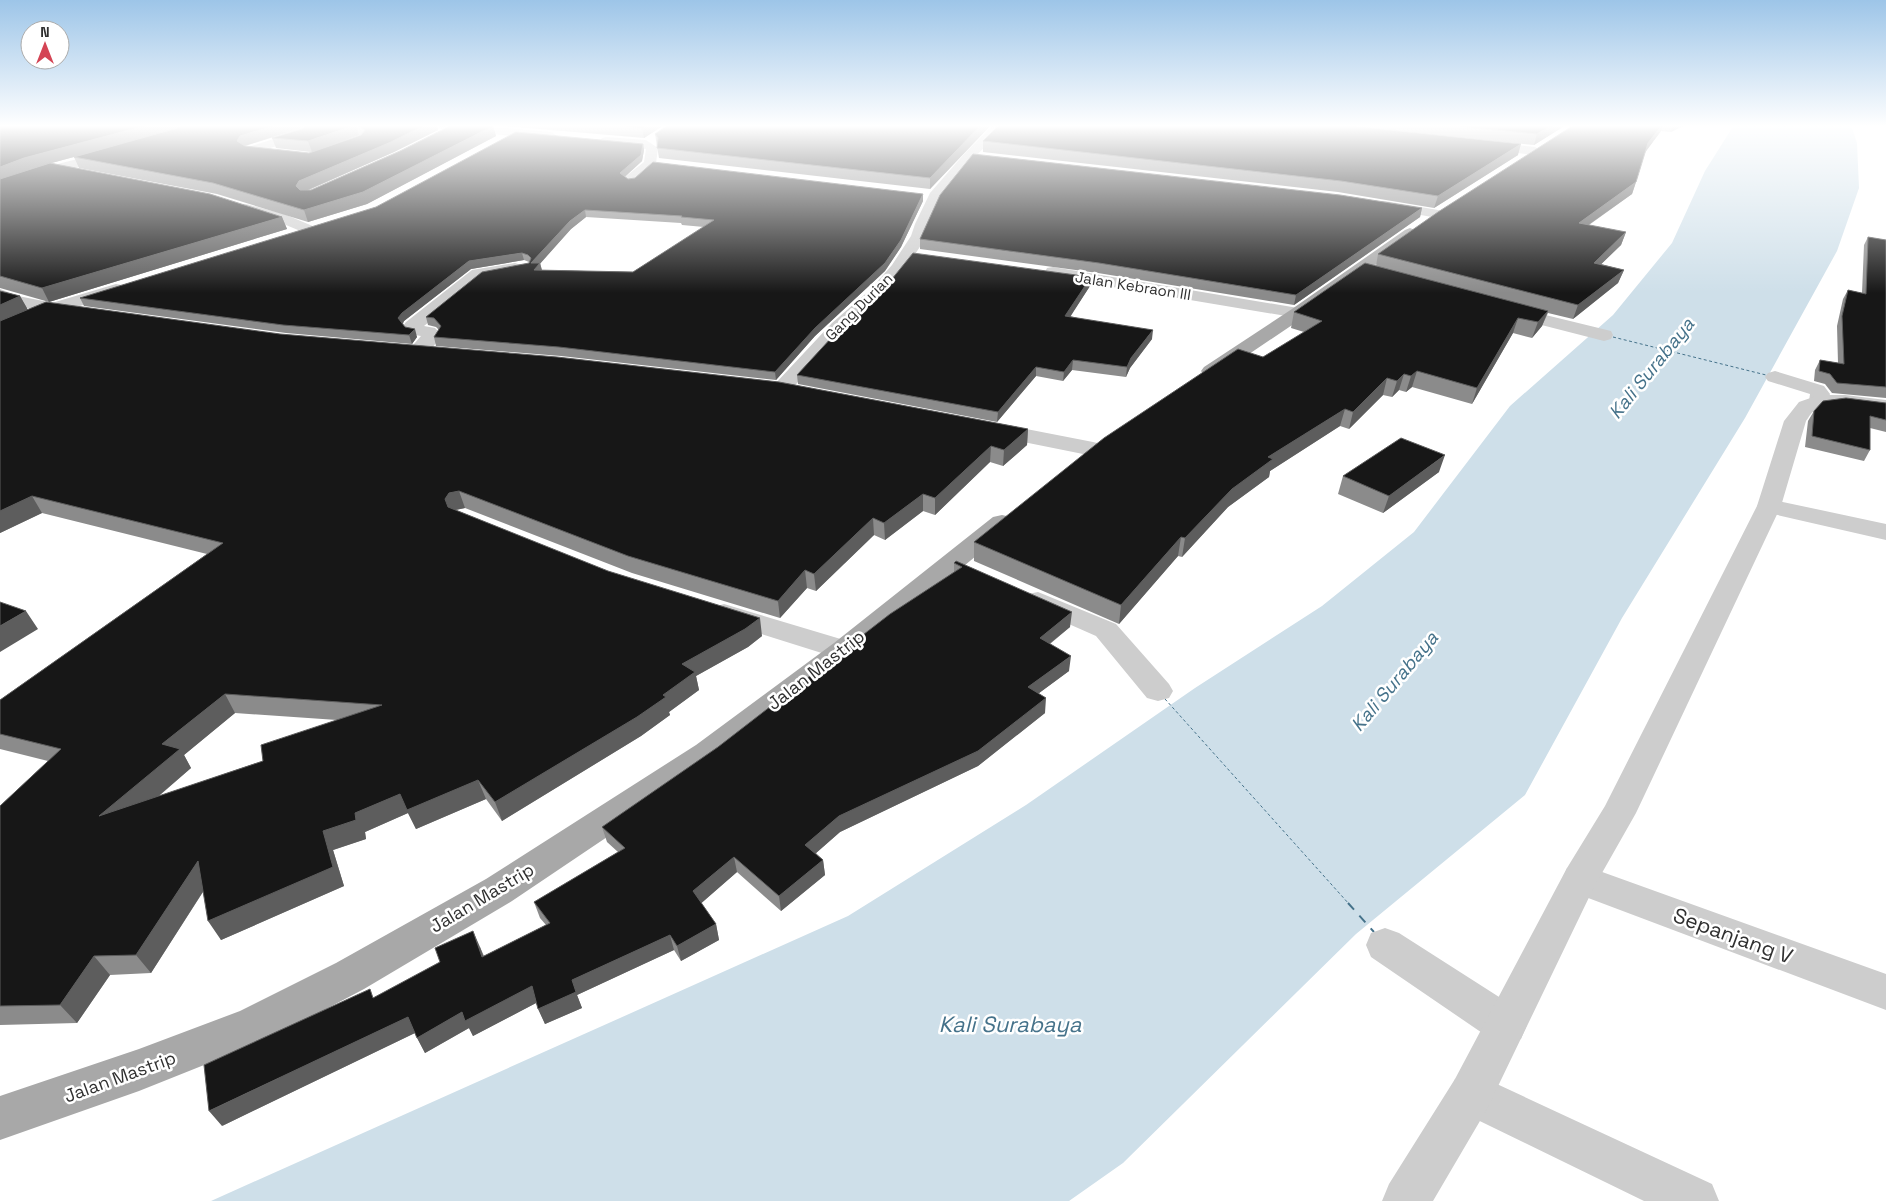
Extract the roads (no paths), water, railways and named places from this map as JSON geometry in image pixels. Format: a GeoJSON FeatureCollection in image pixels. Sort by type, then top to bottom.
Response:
{"type":"FeatureCollection","features":[{"type":"Feature","properties":{"kind":"main road"},"geometry":{"type":"LineString","coordinates":[[1190,384],[1298,313],[1367,273],[1448,207]]}},
{"type":"Feature","properties":{"kind":"main road"},"geometry":{"type":"LineString","coordinates":[[1064,473],[1104,441]]}},
{"type":"Feature","properties":{"kind":"main road","name":"Jalan Mastrip"},"geometry":{"type":"LineString","coordinates":[[0,1118],[139,1070],[245,1028],[350,976],[499,890],[708,753],[844,650],[1019,509]]}},
{"type":"Feature","properties":{"kind":"street"},"geometry":{"type":"LineString","coordinates":[[0,188],[21,181]]}},
{"type":"Feature","properties":{"kind":"street","name":"Gang Durian"},"geometry":{"type":"LineString","coordinates":[[800,393],[771,388],[876,294],[908,254],[919,236],[922,224],[936,196],[948,181]]}},
{"type":"Feature","properties":{"kind":"street"},"geometry":{"type":"LineString","coordinates":[[916,194],[936,196]]}},
{"type":"Feature","properties":{"kind":"street"},"geometry":{"type":"LineString","coordinates":[[1374,203],[1448,207]]}},
{"type":"Feature","properties":{"kind":"street"},"geometry":{"type":"LineString","coordinates":[[235,206],[279,216],[310,230]]}},
{"type":"Feature","properties":{"kind":"street"},"geometry":{"type":"LineString","coordinates":[[283,237],[328,224]]}},
{"type":"Feature","properties":{"kind":"street"},"geometry":{"type":"LineString","coordinates":[[908,254],[927,256]]}},
{"type":"Feature","properties":{"kind":"street"},"geometry":{"type":"LineString","coordinates":[[397,350],[427,352],[433,335],[416,330],[412,326],[478,274],[523,267]]}},
{"type":"Feature","properties":{"kind":"street","name":"Jalan Kebraon III"},"geometry":{"type":"LineString","coordinates":[[1038,270],[1298,313]]}},
{"type":"Feature","properties":{"kind":"street"},"geometry":{"type":"LineString","coordinates":[[0,331],[51,309],[126,285]]}},
{"type":"Feature","properties":{"kind":"street"},"geometry":{"type":"LineString","coordinates":[[0,294],[13,300],[51,309],[99,315]]}},
{"type":"Feature","properties":{"kind":"street"},"geometry":{"type":"LineString","coordinates":[[1491,306],[1604,335]]}},
{"type":"Feature","properties":{"kind":"street"},"geometry":{"type":"LineString","coordinates":[[1774,377],[1817,390],[1820,394],[1819,401]]}},
{"type":"Feature","properties":{"kind":"street"},"geometry":{"type":"LineString","coordinates":[[1406,1201],[1471,1094],[1580,879],[1619,813],[1769,506],[1795,421],[1806,406],[1819,401],[1845,401],[1886,406]]}},
{"type":"Feature","properties":{"kind":"street"},"geometry":{"type":"LineString","coordinates":[[976,426],[1104,441]]}},
{"type":"Feature","properties":{"kind":"street"},"geometry":{"type":"LineString","coordinates":[[1769,506],[1886,532]]}},
{"type":"Feature","properties":{"kind":"street"},"geometry":{"type":"LineString","coordinates":[[952,562],[979,574]]}},
{"type":"Feature","properties":{"kind":"street"},"geometry":{"type":"LineString","coordinates":[[1015,590],[1106,630],[1158,691]]}},
{"type":"Feature","properties":{"kind":"street"},"geometry":{"type":"LineString","coordinates":[[705,607],[844,650]]}},
{"type":"Feature","properties":{"kind":"street","name":"Sepanjang V"},"geometry":{"type":"LineString","coordinates":[[1580,879],[1886,992]]}},
{"type":"Feature","properties":{"kind":"street"},"geometry":{"type":"LineString","coordinates":[[1385,945],[1506,1025]]}},
{"type":"Feature","properties":{"kind":"street"},"geometry":{"type":"LineString","coordinates":[[1471,1094],[1695,1201]]}},
{"type":"Feature","properties":{"kind":"water","name":"Kali Surabaya"},"geometry":{"type":"Polygon","coordinates":[[[1700,181],[1859,181],[1859,188],[1837,251],[1745,418],[1622,618],[1525,795],[1356,934],[1123,1163],[1069,1201],[211,1201],[848,916],[1026,805],[1195,688],[1322,606],[1414,532],[1510,406],[1613,315],[1672,243],[1700,181]]]}}]}
